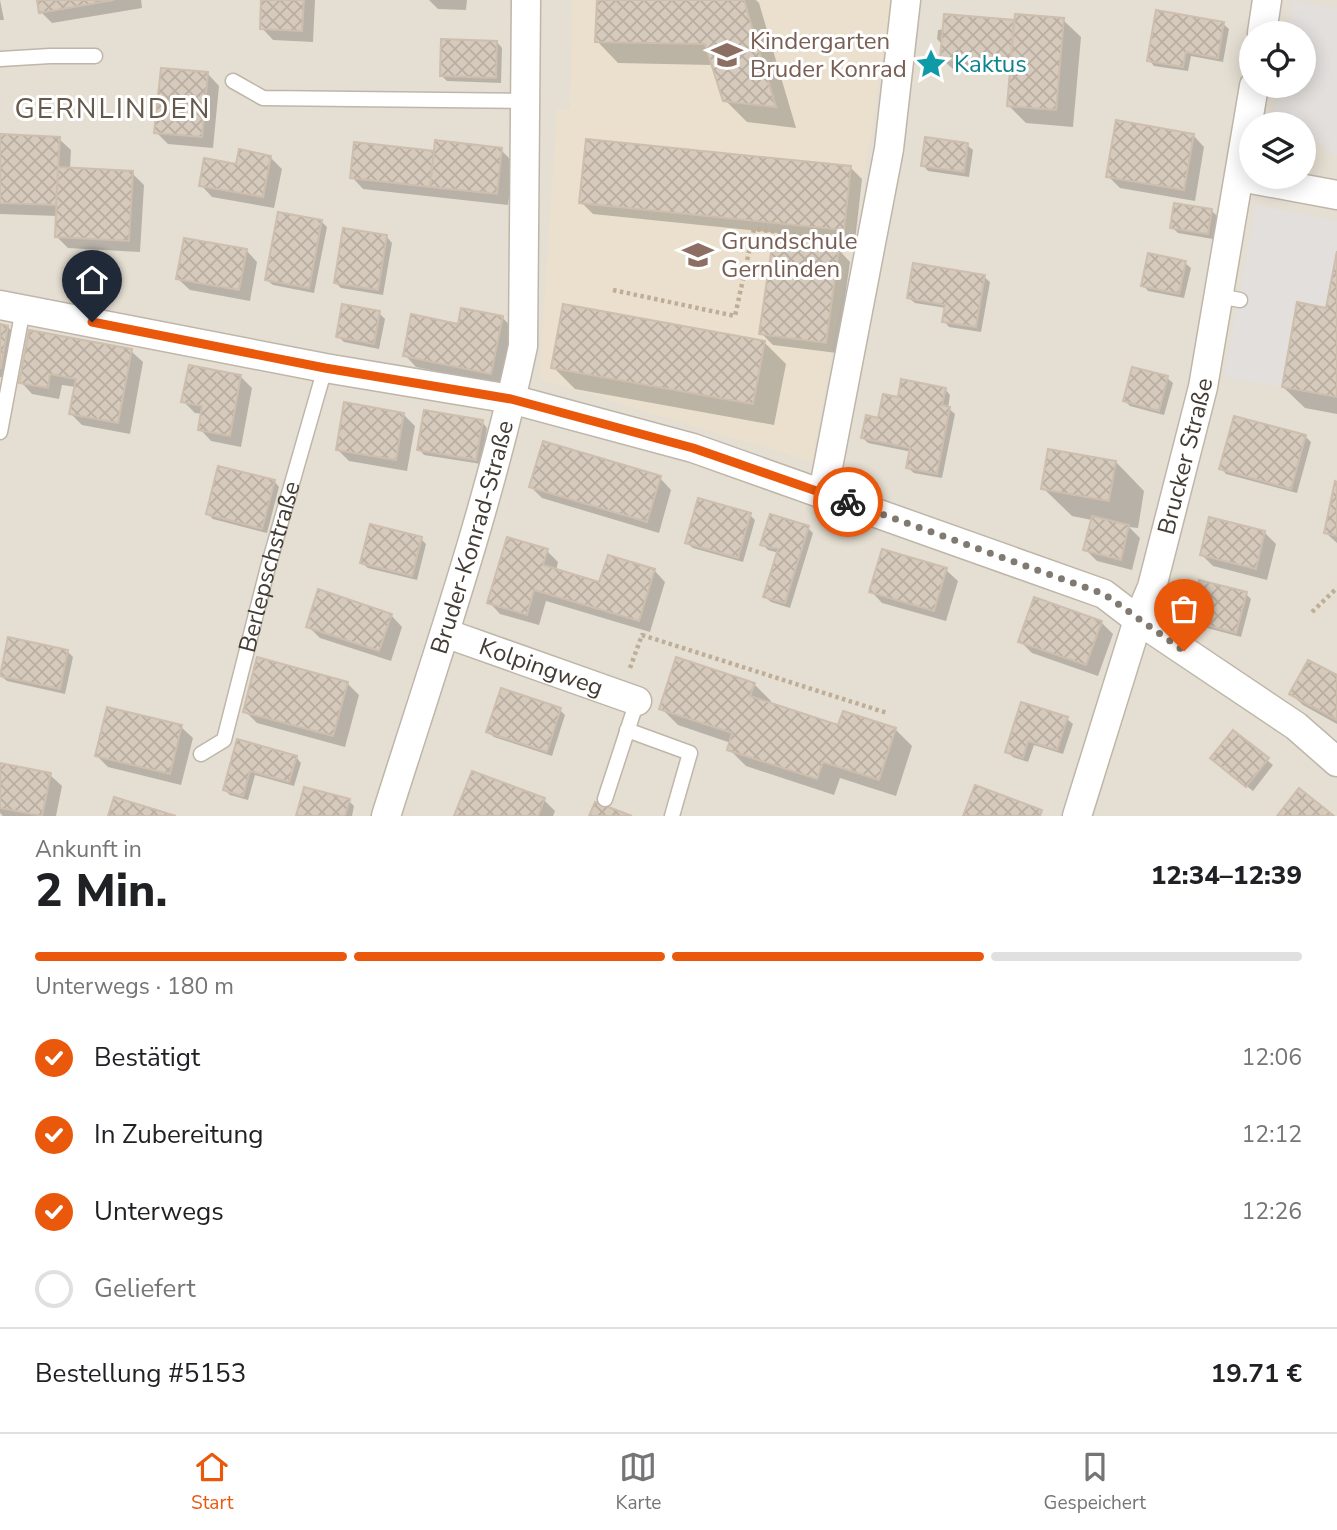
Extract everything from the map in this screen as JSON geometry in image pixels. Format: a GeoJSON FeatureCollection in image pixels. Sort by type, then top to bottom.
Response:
{"type":"FeatureCollection","features":[{"type":"Feature","properties":{"kind":"street","name":"Bruder-Konrad-Straße"},"geometry":{"type":"LineString","coordinates":[[386,816],[445,633],[511,399],[523,346],[526,0]]}},
{"type":"Feature","properties":{"kind":"street"},"geometry":{"type":"LineString","coordinates":[[823,493],[889,149],[906,0]]}},
{"type":"Feature","properties":{"kind":"street"},"geometry":{"type":"LineString","coordinates":[[1264,21],[1267,0]]}},
{"type":"Feature","properties":{"kind":"street","name":"Brucker Straße"},"geometry":{"type":"LineString","coordinates":[[1077,816],[1138,620],[1153,587],[1203,387],[1230,298],[1239,189]]}},
{"type":"Feature","properties":{"kind":"street"},"geometry":{"type":"LineString","coordinates":[[1305,189],[1337,195]]}},
{"type":"Feature","properties":{"kind":"street"},"geometry":{"type":"LineString","coordinates":[[12,307],[325,368],[511,399],[693,448],[1104,594],[1138,620],[1296,726],[1337,762]]}},
{"type":"Feature","properties":{"kind":"street","name":"Kolpingweg"},"geometry":{"type":"LineString","coordinates":[[445,633],[628,698]]}},
{"type":"Feature","properties":{"kind":"lane"},"geometry":{"type":"LineString","coordinates":[[0,59],[95,56]]}},
{"type":"Feature","properties":{"kind":"lane"},"geometry":{"type":"LineString","coordinates":[[233,81],[263,98],[525,101]]}},
{"type":"Feature","properties":{"kind":"lane"},"geometry":{"type":"LineString","coordinates":[[0,432],[12,307]]}},
{"type":"Feature","properties":{"kind":"lane","name":"Berlepschstraße"},"geometry":{"type":"LineString","coordinates":[[201,754],[224,740],[268,567],[325,368]]}},
{"type":"Feature","properties":{"kind":"lane"},"geometry":{"type":"LineString","coordinates":[[605,799],[627,730],[628,698]]}},
{"type":"Feature","properties":{"kind":"lane"},"geometry":{"type":"LineString","coordinates":[[627,730],[690,753],[672,816]]}},
{"type":"Feature","properties":{"kind":"path"},"geometry":{"type":"LineString","coordinates":[[613,290],[735,316],[754,229],[871,243]]}},
{"type":"Feature","properties":{"kind":"path"},"geometry":{"type":"LineString","coordinates":[[1312,612],[1337,588]]}},
{"type":"Feature","properties":{"kind":"path"},"geometry":{"type":"LineString","coordinates":[[628,698],[642,635],[887,713]]}},
{"type":"Feature","properties":{"kind":"shaded area"},"geometry":{"type":"Polygon","coordinates":[[[0,0],[1337,0],[1337,816],[0,816],[0,0]]]}},
{"type":"Feature","properties":{"kind":"shaded area","name":"Grundschule Gernlinden"},"geometry":{"type":"Polygon","coordinates":[[[572,0],[891,0],[872,130],[812,462],[539,379],[557,109],[570,109],[572,0]]]}},
{"type":"Feature","properties":{"kind":"shaded area"},"geometry":{"type":"Polygon","coordinates":[[[1292,0],[1337,9],[1337,156],[1316,141],[1316,112],[1275,111],[1277,98],[1316,98],[1316,21],[1289,21],[1292,0]]]}},
{"type":"Feature","properties":{"kind":"shaded area"},"geometry":{"type":"Polygon","coordinates":[[[1256,205],[1337,221],[1337,251],[1326,308],[1297,303],[1282,387],[1224,377],[1256,205]]]}},
{"type":"Feature","properties":{"kind":"building"},"geometry":{"type":"Polygon","coordinates":[[[37,0],[114,0],[39,13],[37,0]]]}},
{"type":"Feature","properties":{"kind":"building"},"geometry":{"type":"Polygon","coordinates":[[[261,0],[304,0],[302,31],[260,29],[261,0]]]}},
{"type":"Feature","properties":{"kind":"building"},"geometry":{"type":"Polygon","coordinates":[[[597,0],[744,0],[776,107],[723,101],[705,44],[595,42],[597,0]]]}},
{"type":"Feature","properties":{"kind":"building"},"geometry":{"type":"Polygon","coordinates":[[[1156,10],[1224,22],[1218,58],[1186,52],[1183,67],[1147,61],[1156,10]]]}},
{"type":"Feature","properties":{"kind":"building"},"geometry":{"type":"Polygon","coordinates":[[[944,14],[1014,20],[1010,65],[940,59],[944,14]]]}},
{"type":"Feature","properties":{"kind":"building"},"geometry":{"type":"Polygon","coordinates":[[[1015,14],[1064,18],[1056,110],[1007,106],[1015,14]]]}},
{"type":"Feature","properties":{"kind":"building"},"geometry":{"type":"Polygon","coordinates":[[[441,39],[497,41],[496,78],[440,76],[441,39]]]}},
{"type":"Feature","properties":{"kind":"building"},"geometry":{"type":"Polygon","coordinates":[[[161,68],[208,72],[202,137],[154,133],[161,68]]]}},
{"type":"Feature","properties":{"kind":"building"},"geometry":{"type":"Polygon","coordinates":[[[1116,120],[1194,134],[1184,190],[1106,177],[1116,120]]]}},
{"type":"Feature","properties":{"kind":"building"},"geometry":{"type":"Polygon","coordinates":[[[0,134],[60,137],[56,205],[0,203],[0,134]]]}},
{"type":"Feature","properties":{"kind":"building"},"geometry":{"type":"Polygon","coordinates":[[[925,137],[968,143],[964,172],[921,166],[925,137]]]}},
{"type":"Feature","properties":{"kind":"building"},"geometry":{"type":"Polygon","coordinates":[[[586,139],[851,166],[844,230],[579,203],[586,139]]]}},
{"type":"Feature","properties":{"kind":"building"},"geometry":{"type":"Polygon","coordinates":[[[435,140],[502,148],[497,194],[430,187],[435,140]]]}},
{"type":"Feature","properties":{"kind":"building"},"geometry":{"type":"Polygon","coordinates":[[[354,142],[434,151],[430,187],[350,178],[354,142]]]}},
{"type":"Feature","properties":{"kind":"building"},"geometry":{"type":"Polygon","coordinates":[[[239,149],[271,156],[263,197],[199,186],[204,158],[236,164],[239,149]]]}},
{"type":"Feature","properties":{"kind":"building"},"geometry":{"type":"Polygon","coordinates":[[[58,167],[133,171],[129,241],[55,237],[58,167]]]}},
{"type":"Feature","properties":{"kind":"building"},"geometry":{"type":"Polygon","coordinates":[[[1174,203],[1212,209],[1208,234],[1170,228],[1174,203]]]}},
{"type":"Feature","properties":{"kind":"building"},"geometry":{"type":"Polygon","coordinates":[[[278,212],[322,220],[309,288],[265,280],[278,212]]]}},
{"type":"Feature","properties":{"kind":"building"},"geometry":{"type":"Polygon","coordinates":[[[343,228],[387,235],[378,290],[334,283],[343,228]]]}},
{"type":"Feature","properties":{"kind":"building"},"geometry":{"type":"Polygon","coordinates":[[[184,238],[247,249],[239,290],[176,279],[184,238]]]}},
{"type":"Feature","properties":{"kind":"building"},"geometry":{"type":"Polygon","coordinates":[[[773,240],[839,249],[826,343],[759,334],[773,240]]]}},
{"type":"Feature","properties":{"kind":"building"},"geometry":{"type":"Polygon","coordinates":[[[1337,251],[1337,397],[1282,387],[1297,302],[1326,308],[1337,251]]]}},
{"type":"Feature","properties":{"kind":"building"},"geometry":{"type":"Polygon","coordinates":[[[1148,253],[1186,261],[1179,294],[1141,286],[1148,253]]]}},
{"type":"Feature","properties":{"kind":"building"},"geometry":{"type":"Polygon","coordinates":[[[913,263],[985,275],[976,327],[942,322],[945,305],[907,298],[913,263]]]}},
{"type":"Feature","properties":{"kind":"building"},"geometry":{"type":"Polygon","coordinates":[[[342,304],[380,311],[374,344],[336,337],[342,304]]]}},
{"type":"Feature","properties":{"kind":"building"},"geometry":{"type":"Polygon","coordinates":[[[563,304],[765,341],[753,404],[551,368],[563,304]]]}},
{"type":"Feature","properties":{"kind":"building"},"geometry":{"type":"Polygon","coordinates":[[[461,308],[503,316],[491,374],[403,356],[411,314],[458,324],[461,308]]]}},
{"type":"Feature","properties":{"kind":"building"},"geometry":{"type":"Polygon","coordinates":[[[0,324],[8,326],[1,368],[0,368],[0,324]]]}},
{"type":"Feature","properties":{"kind":"building"},"geometry":{"type":"Polygon","coordinates":[[[29,330],[132,349],[118,423],[69,414],[76,379],[50,374],[48,388],[19,383],[29,330]]]}},
{"type":"Feature","properties":{"kind":"building"},"geometry":{"type":"Polygon","coordinates":[[[189,365],[241,375],[230,436],[198,430],[202,406],[181,402],[189,365]]]}},
{"type":"Feature","properties":{"kind":"building"},"geometry":{"type":"Polygon","coordinates":[[[1132,367],[1168,376],[1159,411],[1123,401],[1132,367]]]}},
{"type":"Feature","properties":{"kind":"building"},"geometry":{"type":"Polygon","coordinates":[[[901,379],[946,388],[942,405],[950,407],[937,474],[906,468],[910,448],[861,438],[866,415],[878,418],[883,394],[898,397],[901,379]]]}},
{"type":"Feature","properties":{"kind":"building"},"geometry":{"type":"Polygon","coordinates":[[[344,402],[404,413],[396,460],[336,450],[344,402]]]}},
{"type":"Feature","properties":{"kind":"building"},"geometry":{"type":"Polygon","coordinates":[[[424,410],[483,420],[476,460],[417,450],[424,410]]]}},
{"type":"Feature","properties":{"kind":"building"},"geometry":{"type":"Polygon","coordinates":[[[1234,416],[1306,435],[1291,489],[1219,469],[1234,416]]]}},
{"type":"Feature","properties":{"kind":"building"},"geometry":{"type":"Polygon","coordinates":[[[543,441],[661,476],[647,522],[529,487],[543,441]]]}},
{"type":"Feature","properties":{"kind":"building"},"geometry":{"type":"Polygon","coordinates":[[[1048,449],[1116,461],[1109,501],[1041,489],[1048,449]]]}},
{"type":"Feature","properties":{"kind":"building"},"geometry":{"type":"Polygon","coordinates":[[[218,466],[275,480],[262,529],[206,514],[218,466]]]}},
{"type":"Feature","properties":{"kind":"building"},"geometry":{"type":"Polygon","coordinates":[[[1335,481],[1337,482],[1337,536],[1324,533],[1335,481]]]}},
{"type":"Feature","properties":{"kind":"building"},"geometry":{"type":"Polygon","coordinates":[[[698,498],[751,513],[738,558],[685,543],[698,498]]]}},
{"type":"Feature","properties":{"kind":"building"},"geometry":{"type":"Polygon","coordinates":[[[770,514],[809,526],[785,603],[763,597],[778,549],[760,545],[770,514]]]}},
{"type":"Feature","properties":{"kind":"building"},"geometry":{"type":"Polygon","coordinates":[[[1092,516],[1129,525],[1121,560],[1083,550],[1092,516]]]}},
{"type":"Feature","properties":{"kind":"building"},"geometry":{"type":"Polygon","coordinates":[[[1209,517],[1265,531],[1256,569],[1200,555],[1209,517]]]}},
{"type":"Feature","properties":{"kind":"building"},"geometry":{"type":"Polygon","coordinates":[[[370,524],[422,537],[412,576],[360,563],[370,524]]]}},
{"type":"Feature","properties":{"kind":"building"},"geometry":{"type":"Polygon","coordinates":[[[507,537],[548,549],[543,565],[599,582],[608,555],[655,569],[639,621],[534,590],[527,615],[487,603],[507,537]]]}},
{"type":"Feature","properties":{"kind":"building"},"geometry":{"type":"Polygon","coordinates":[[[882,549],[947,568],[934,611],[869,592],[882,549]]]}},
{"type":"Feature","properties":{"kind":"building"},"geometry":{"type":"Polygon","coordinates":[[[1199,580],[1247,592],[1236,633],[1188,620],[1199,580]]]}},
{"type":"Feature","properties":{"kind":"building"},"geometry":{"type":"Polygon","coordinates":[[[318,589],[392,614],[379,651],[306,627],[318,589]]]}},
{"type":"Feature","properties":{"kind":"building"},"geometry":{"type":"Polygon","coordinates":[[[1034,597],[1102,621],[1086,665],[1018,642],[1034,597]]]}},
{"type":"Feature","properties":{"kind":"building"},"geometry":{"type":"Polygon","coordinates":[[[8,637],[68,650],[60,689],[0,676],[8,637]]]}},
{"type":"Feature","properties":{"kind":"building"},"geometry":{"type":"Polygon","coordinates":[[[257,657],[348,682],[333,736],[243,712],[257,657]]]}},
{"type":"Feature","properties":{"kind":"building"},"geometry":{"type":"Polygon","coordinates":[[[676,657],[755,683],[750,696],[838,725],[843,711],[896,728],[879,780],[823,762],[817,779],[727,750],[732,733],[659,709],[676,657]]]}},
{"type":"Feature","properties":{"kind":"building"},"geometry":{"type":"Polygon","coordinates":[[[1308,660],[1337,675],[1337,720],[1289,694],[1308,660]]]}},
{"type":"Feature","properties":{"kind":"building"},"geometry":{"type":"Polygon","coordinates":[[[501,688],[561,708],[547,752],[486,732],[501,688]]]}},
{"type":"Feature","properties":{"kind":"building"},"geometry":{"type":"Polygon","coordinates":[[[1021,702],[1068,717],[1057,750],[1028,741],[1023,758],[1005,752],[1021,702]]]}},
{"type":"Feature","properties":{"kind":"building"},"geometry":{"type":"Polygon","coordinates":[[[107,707],[182,725],[170,774],[95,756],[107,707]]]}},
{"type":"Feature","properties":{"kind":"building"},"geometry":{"type":"Polygon","coordinates":[[[1233,730],[1269,758],[1246,787],[1210,758],[1233,730]]]}},
{"type":"Feature","properties":{"kind":"building"},"geometry":{"type":"Polygon","coordinates":[[[237,739],[297,756],[289,782],[250,771],[243,796],[223,790],[237,739]]]}},
{"type":"Feature","properties":{"kind":"building"},"geometry":{"type":"Polygon","coordinates":[[[0,763],[51,773],[42,816],[0,808],[0,763]]]}},
{"type":"Feature","properties":{"kind":"building"},"geometry":{"type":"Polygon","coordinates":[[[472,771],[545,798],[538,816],[454,816],[472,771]]]}},
{"type":"Feature","properties":{"kind":"building"},"geometry":{"type":"Polygon","coordinates":[[[975,785],[1042,810],[1040,816],[963,816],[975,785]]]}},
{"type":"Feature","properties":{"kind":"building"},"geometry":{"type":"Polygon","coordinates":[[[304,787],[350,799],[345,816],[296,816],[304,787]]]}},
{"type":"Feature","properties":{"kind":"building"},"geometry":{"type":"Polygon","coordinates":[[[1299,788],[1334,816],[1277,816],[1299,788]]]}},
{"type":"Feature","properties":{"kind":"building"},"geometry":{"type":"Polygon","coordinates":[[[114,797],[176,816],[108,816],[114,797]]]}},
{"type":"Feature","properties":{"kind":"building"},"geometry":{"type":"Polygon","coordinates":[[[595,802],[632,816],[589,816],[595,802]]]}},
{"type":"Feature","properties":{"kind":"way so far"},"geometry":{"type":"LineString","coordinates":[[848,502],[1104,594],[1184,651]]}},
{"type":"Feature","properties":{"kind":"place","name":"Kindergarten Bruder Konrad"},"geometry":{"type":"Point","coordinates":[727,55]}},
{"type":"Feature","properties":{"kind":"place","name":"Kaktus"},"geometry":{"type":"Point","coordinates":[931,64]}},
{"type":"Feature","properties":{"kind":"place","name":"Grundschule Gernlinden"},"geometry":{"type":"Point","coordinates":[698,255]}},
{"type":"Feature","properties":{"kind":"district","name":"GERNLINDEN"},"geometry":{"type":"Point","coordinates":[113,108]}},
{"type":"Feature","properties":{"kind":"route"},"geometry":{"type":"LineString","coordinates":[[92,322],[325,368],[511,399],[693,448],[848,502]]}}]}
